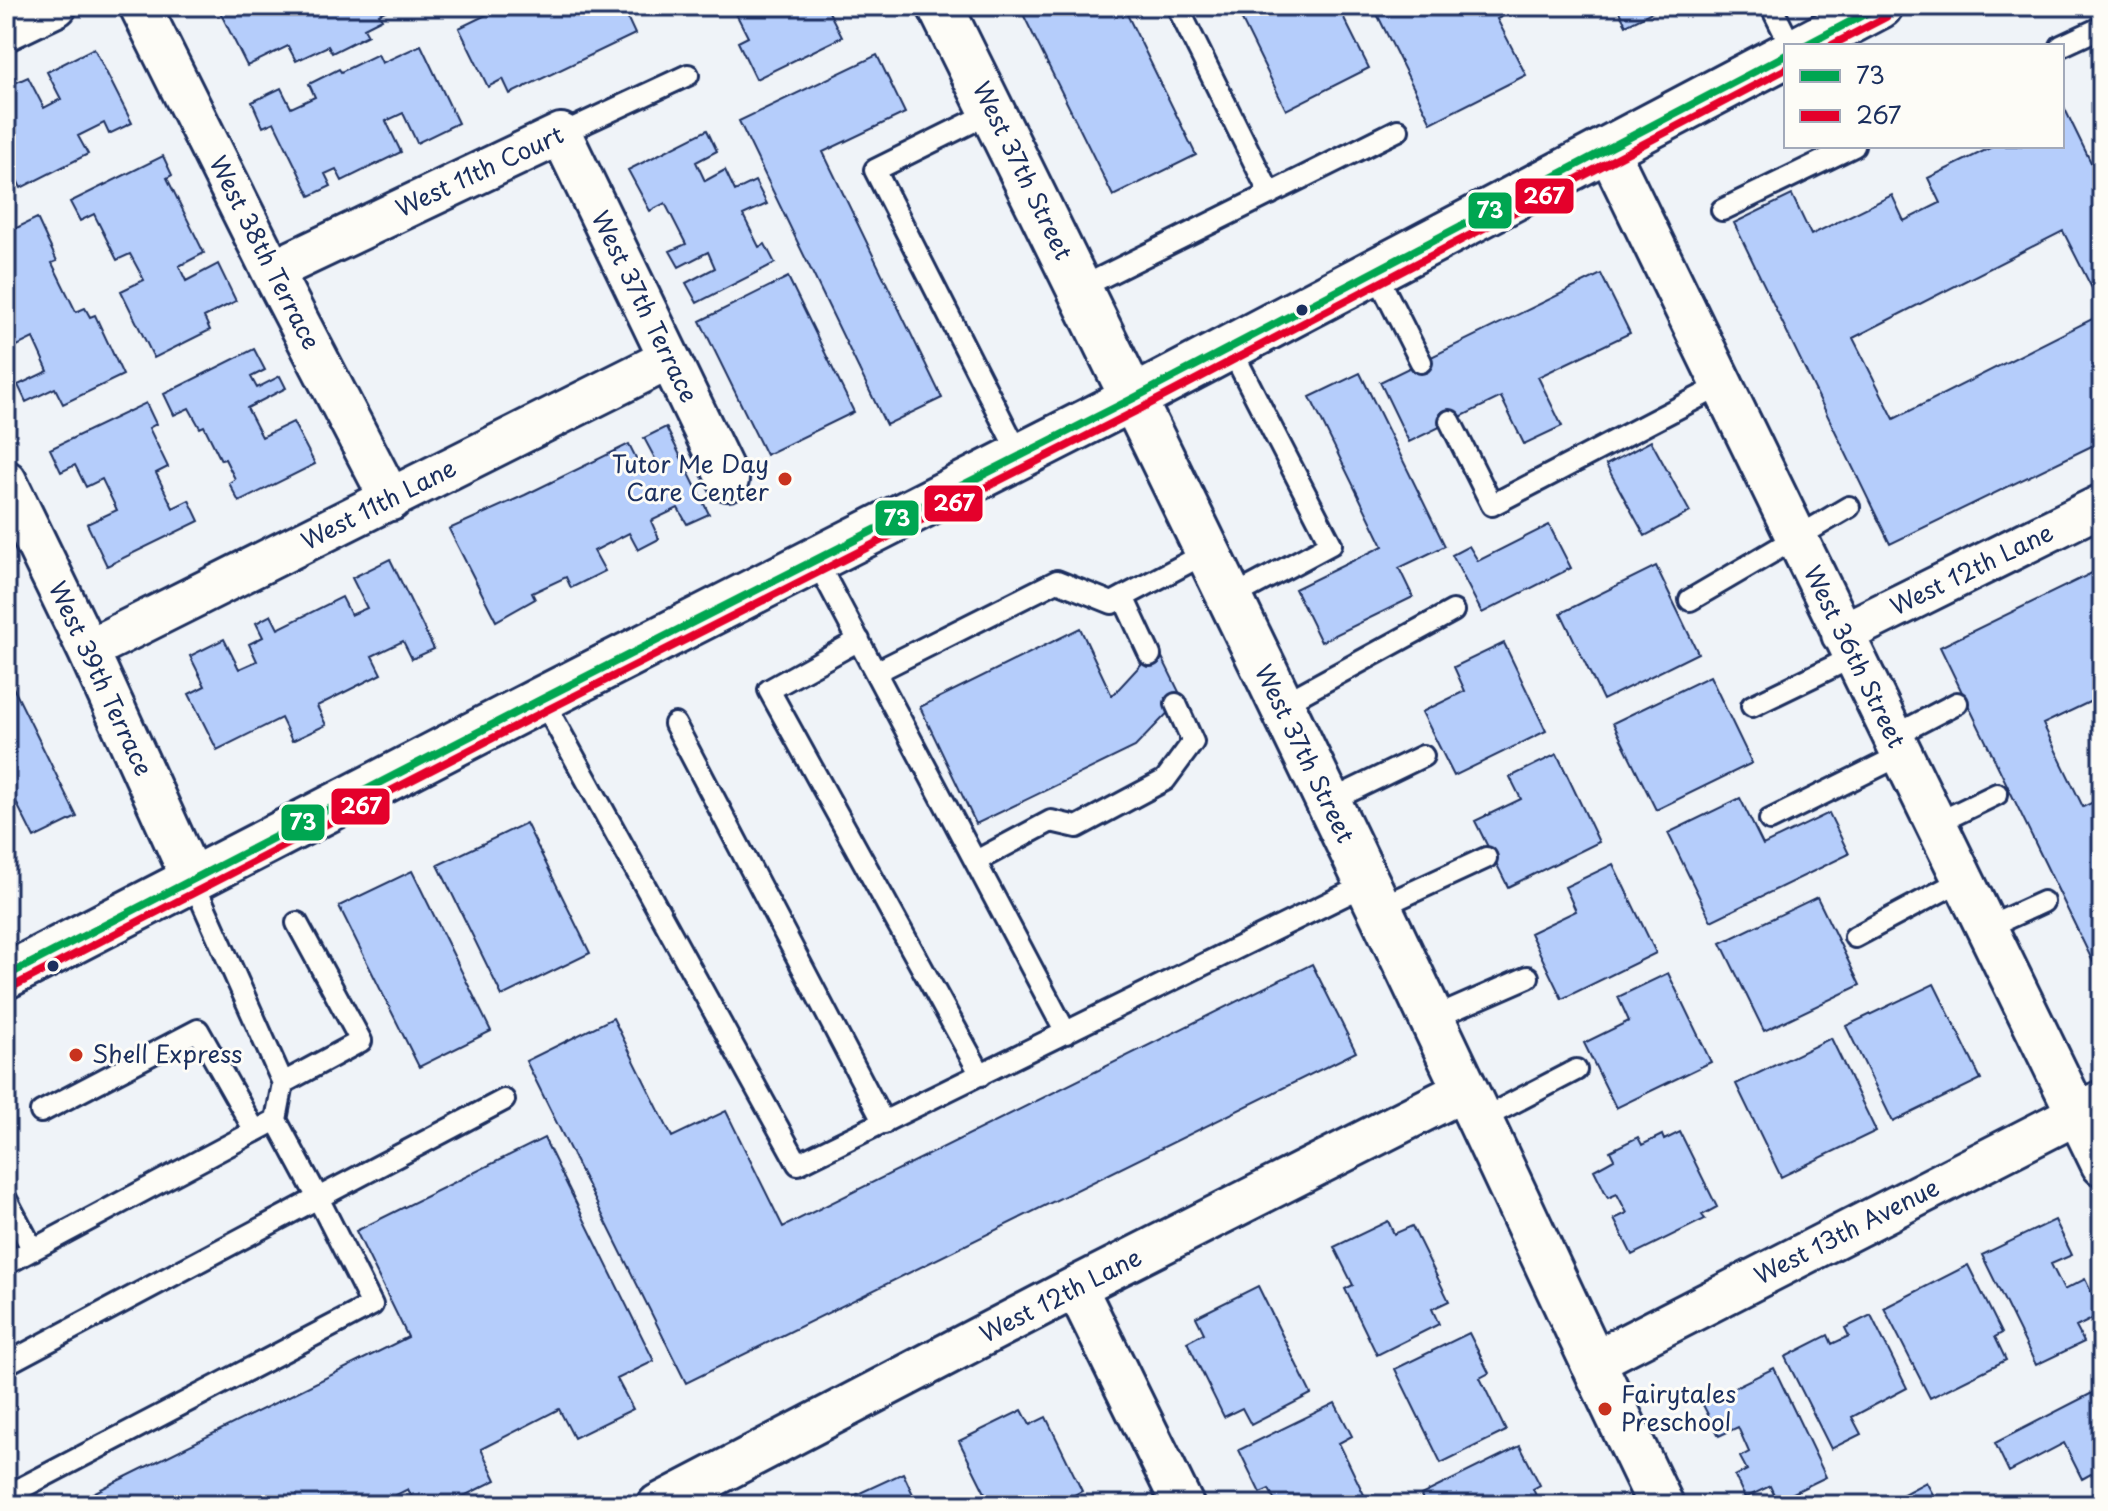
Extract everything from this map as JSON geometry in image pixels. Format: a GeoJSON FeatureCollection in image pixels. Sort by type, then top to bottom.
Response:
{"type":"FeatureCollection","features":[{"type":"Feature","properties":{"kind":"main road","name":"West 37th Street"},"geometry":{"type":"LineString","coordinates":[[940,6],[1134,398],[1661,1505]]}},
{"type":"Feature","properties":{"kind":"main road"},"geometry":{"type":"LineString","coordinates":[[1808,44],[1880,6]]}},
{"type":"Feature","properties":{"kind":"main road"},"geometry":{"type":"LineString","coordinates":[[6,976],[1134,398],[1784,56]]}},
{"type":"Feature","properties":{"kind":"street"},"geometry":{"type":"LineString","coordinates":[[6,30],[56,6]]}},
{"type":"Feature","properties":{"kind":"street","name":"West 38th Terrace"},"geometry":{"type":"LineString","coordinates":[[140,6],[391,500]]}},
{"type":"Feature","properties":{"kind":"street","name":"West 11th Court"},"geometry":{"type":"LineString","coordinates":[[272,271],[561,134]]}},
{"type":"Feature","properties":{"kind":"street","name":"West 37th Terrace"},"geometry":{"type":"LineString","coordinates":[[561,134],[728,480]]}},
{"type":"Feature","properties":{"kind":"street","name":"West 36th Street"},"geometry":{"type":"LineString","coordinates":[[1607,148],[1986,928],[2090,1108],[2102,1165]]}},
{"type":"Feature","properties":{"kind":"street","name":"West 11th Lane"},"geometry":{"type":"LineString","coordinates":[[88,650],[669,359]]}},
{"type":"Feature","properties":{"kind":"street","name":"West 39th Terrace"},"geometry":{"type":"LineString","coordinates":[[6,481],[88,650],[192,879]]}},
{"type":"Feature","properties":{"kind":"street","name":"West 12th Lane"},"geometry":{"type":"LineString","coordinates":[[1847,645],[2102,505]]}},
{"type":"Feature","properties":{"kind":"street","name":"West 12th Lane"},"geometry":{"type":"LineString","coordinates":[[658,1505],[724,1490],[1076,1287],[1473,1105]]}},
{"type":"Feature","properties":{"kind":"street","name":"West 13th Avenue"},"geometry":{"type":"LineString","coordinates":[[1591,1363],[2090,1108]]}},
{"type":"Feature","properties":{"kind":"street"},"geometry":{"type":"LineString","coordinates":[[1076,1287],[1183,1505]]}},
{"type":"Feature","properties":{"kind":"lane"},"geometry":{"type":"LineString","coordinates":[[1177,6],[1270,194]]}},
{"type":"Feature","properties":{"kind":"lane"},"geometry":{"type":"LineString","coordinates":[[1771,6],[1790,44]]}},
{"type":"Feature","properties":{"kind":"lane"},"geometry":{"type":"LineString","coordinates":[[2064,45],[2102,27]]}},
{"type":"Feature","properties":{"kind":"lane","name":"West 11th Court"},"geometry":{"type":"LineString","coordinates":[[561,134],[688,75]]}},
{"type":"Feature","properties":{"kind":"lane"},"geometry":{"type":"LineString","coordinates":[[992,112],[875,170],[1020,456]]}},
{"type":"Feature","properties":{"kind":"lane"},"geometry":{"type":"LineString","coordinates":[[1080,288],[1398,130]]}},
{"type":"Feature","properties":{"kind":"lane"},"geometry":{"type":"LineString","coordinates":[[1722,210],[1850,148]]}},
{"type":"Feature","properties":{"kind":"lane"},"geometry":{"type":"LineString","coordinates":[[1375,271],[1421,362]]}},
{"type":"Feature","properties":{"kind":"lane"},"geometry":{"type":"LineString","coordinates":[[1230,347],[1331,544],[1230,598]]}},
{"type":"Feature","properties":{"kind":"lane"},"geometry":{"type":"LineString","coordinates":[[1450,421],[1492,505],[1722,385]]}},
{"type":"Feature","properties":{"kind":"lane"},"geometry":{"type":"LineString","coordinates":[[1690,600],[1849,507]]}},
{"type":"Feature","properties":{"kind":"lane"},"geometry":{"type":"LineString","coordinates":[[876,672],[1057,581],[1112,603],[1208,552]]}},
{"type":"Feature","properties":{"kind":"lane"},"geometry":{"type":"LineString","coordinates":[[816,560],[1066,1033]]}},
{"type":"Feature","properties":{"kind":"lane"},"geometry":{"type":"LineString","coordinates":[[1123,597],[1150,655]]}},
{"type":"Feature","properties":{"kind":"lane"},"geometry":{"type":"LineString","coordinates":[[1281,705],[1453,611]]}},
{"type":"Feature","properties":{"kind":"lane"},"geometry":{"type":"LineString","coordinates":[[859,640],[769,690],[981,1075]]}},
{"type":"Feature","properties":{"kind":"lane"},"geometry":{"type":"LineString","coordinates":[[1752,706],[1847,645]]}},
{"type":"Feature","properties":{"kind":"lane"},"geometry":{"type":"LineString","coordinates":[[542,699],[798,1164],[1066,1033],[1373,896],[1486,858]]}},
{"type":"Feature","properties":{"kind":"lane"},"geometry":{"type":"LineString","coordinates":[[1770,820],[1897,746],[1957,703]]}},
{"type":"Feature","properties":{"kind":"lane"},"geometry":{"type":"LineString","coordinates":[[976,861],[1051,821],[1077,827],[1165,780],[1193,742],[1176,704]]}},
{"type":"Feature","properties":{"kind":"lane"},"geometry":{"type":"LineString","coordinates":[[675,724],[884,1123]]}},
{"type":"Feature","properties":{"kind":"lane"},"geometry":{"type":"LineString","coordinates":[[1328,802],[1423,756]]}},
{"type":"Feature","properties":{"kind":"lane"},"geometry":{"type":"LineString","coordinates":[[1935,824],[1997,794]]}},
{"type":"Feature","properties":{"kind":"lane"},"geometry":{"type":"LineString","coordinates":[[6,1496],[372,1305],[276,1120],[283,1083],[192,879]]}},
{"type":"Feature","properties":{"kind":"lane"},"geometry":{"type":"LineString","coordinates":[[1855,937],[1962,880]]}},
{"type":"Feature","properties":{"kind":"lane"},"geometry":{"type":"LineString","coordinates":[[1986,928],[2043,902]]}},
{"type":"Feature","properties":{"kind":"lane"},"geometry":{"type":"LineString","coordinates":[[283,1083],[361,1041],[297,923]]}},
{"type":"Feature","properties":{"kind":"lane"},"geometry":{"type":"LineString","coordinates":[[1432,1019],[1528,977]]}},
{"type":"Feature","properties":{"kind":"lane"},"geometry":{"type":"LineString","coordinates":[[41,1112],[198,1030],[255,1131]]}},
{"type":"Feature","properties":{"kind":"lane"},"geometry":{"type":"LineString","coordinates":[[1473,1105],[1576,1070]]}},
{"type":"Feature","properties":{"kind":"lane"},"geometry":{"type":"LineString","coordinates":[[6,1364],[504,1100]]}},
{"type":"Feature","properties":{"kind":"lane"},"geometry":{"type":"LineString","coordinates":[[6,1264],[276,1120]]}},
{"type":"Feature","properties":{"kind":"lane"},"geometry":{"type":"LineString","coordinates":[[6,1199],[33,1250]]}},
{"type":"Feature","properties":{"kind":"building"},"geometry":{"type":"Polygon","coordinates":[[[217,6],[395,6],[379,14],[382,19],[364,28],[368,35],[332,53],[328,46],[296,61],[288,46],[247,66],[217,6]]]}},
{"type":"Feature","properties":{"kind":"building"},"geometry":{"type":"Polygon","coordinates":[[[484,6],[622,6],[635,34],[510,94],[503,79],[488,87],[459,28],[488,14],[484,6]]]}},
{"type":"Feature","properties":{"kind":"building"},"geometry":{"type":"Polygon","coordinates":[[[732,6],[826,6],[842,37],[756,79],[738,42],[748,37],[732,6]]]}},
{"type":"Feature","properties":{"kind":"building"},"geometry":{"type":"Polygon","coordinates":[[[1019,6],[1123,6],[1196,155],[1113,196],[1019,6]]]}},
{"type":"Feature","properties":{"kind":"building"},"geometry":{"type":"Polygon","coordinates":[[[1235,6],[1338,6],[1369,68],[1286,110],[1235,6]]]}},
{"type":"Feature","properties":{"kind":"building"},"geometry":{"type":"Polygon","coordinates":[[[1373,6],[1523,6],[1497,19],[1526,75],[1431,123],[1373,6]]]}},
{"type":"Feature","properties":{"kind":"building"},"geometry":{"type":"Polygon","coordinates":[[[1616,6],[1664,6],[1626,25],[1616,6]]]}},
{"type":"Feature","properties":{"kind":"building"},"geometry":{"type":"Polygon","coordinates":[[[421,45],[458,123],[417,143],[403,113],[386,121],[401,152],[342,181],[336,169],[325,174],[331,186],[310,196],[274,122],[263,127],[252,102],[281,88],[291,108],[315,97],[309,84],[339,69],[341,72],[378,54],[382,63],[421,45]]]}},
{"type":"Feature","properties":{"kind":"building"},"geometry":{"type":"Polygon","coordinates":[[[94,48],[132,123],[109,134],[104,123],[78,136],[88,154],[21,188],[16,178],[6,183],[6,125],[11,123],[6,113],[6,87],[28,77],[44,108],[61,99],[47,72],[94,48]]]}},
{"type":"Feature","properties":{"kind":"building"},"geometry":{"type":"Polygon","coordinates":[[[877,55],[905,113],[823,152],[942,398],[886,425],[739,121],[877,55]]]}},
{"type":"Feature","properties":{"kind":"building"},"geometry":{"type":"Polygon","coordinates":[[[2064,107],[2102,185],[2102,308],[2063,231],[1853,338],[1894,419],[2102,314],[2102,441],[1890,544],[1734,223],[1792,195],[1811,235],[1892,195],[1904,221],[1940,203],[1928,178],[1990,148],[2064,148],[2064,107]]]}},
{"type":"Feature","properties":{"kind":"building"},"geometry":{"type":"Polygon","coordinates":[[[707,130],[717,151],[696,162],[705,181],[725,170],[735,191],[755,181],[767,204],[743,215],[759,247],[765,244],[775,263],[697,303],[686,283],[715,268],[708,252],[679,267],[670,251],[686,244],[665,203],[650,211],[628,170],[707,130]]]}},
{"type":"Feature","properties":{"kind":"building"},"geometry":{"type":"Polygon","coordinates":[[[163,156],[172,175],[167,178],[204,253],[179,266],[186,281],[218,264],[236,301],[204,317],[210,330],[154,358],[121,291],[144,280],[130,254],[117,260],[94,214],[80,221],[70,202],[163,156]]]}},
{"type":"Feature","properties":{"kind":"building"},"geometry":{"type":"Polygon","coordinates":[[[37,218],[57,261],[52,263],[76,312],[85,308],[90,317],[95,315],[123,375],[63,404],[55,388],[26,402],[18,385],[48,371],[33,338],[9,350],[6,344],[6,233],[37,218]]]}},
{"type":"Feature","properties":{"kind":"building"},"geometry":{"type":"Polygon","coordinates":[[[1601,274],[1630,333],[1538,377],[1562,426],[1524,444],[1501,397],[1409,442],[1380,382],[1601,274]]]}},
{"type":"Feature","properties":{"kind":"building"},"geometry":{"type":"Polygon","coordinates":[[[788,277],[854,412],[766,455],[700,321],[788,277]]]}},
{"type":"Feature","properties":{"kind":"building"},"geometry":{"type":"Polygon","coordinates":[[[254,349],[265,370],[251,377],[257,388],[280,376],[286,388],[247,408],[262,437],[293,422],[315,464],[239,502],[229,483],[235,479],[225,459],[221,460],[204,426],[200,428],[189,408],[174,415],[164,394],[254,349]]]}},
{"type":"Feature","properties":{"kind":"building"},"geometry":{"type":"Polygon","coordinates":[[[1360,373],[1445,546],[1399,568],[1413,597],[1321,642],[1295,589],[1383,546],[1310,397],[1360,373]]]}},
{"type":"Feature","properties":{"kind":"building"},"geometry":{"type":"Polygon","coordinates":[[[146,403],[156,424],[149,428],[168,467],[156,473],[173,508],[189,500],[199,521],[107,566],[87,524],[117,510],[102,479],[86,487],[75,465],[61,472],[50,449],[146,403]]]}},
{"type":"Feature","properties":{"kind":"building"},"geometry":{"type":"Polygon","coordinates":[[[666,427],[709,514],[687,524],[678,508],[651,521],[659,539],[638,550],[629,533],[594,551],[605,571],[571,588],[566,577],[532,593],[535,599],[496,621],[449,529],[629,444],[643,472],[658,464],[644,438],[666,427]]]}},
{"type":"Feature","properties":{"kind":"building"},"geometry":{"type":"Polygon","coordinates":[[[1651,441],[1690,512],[1645,536],[1606,465],[1651,441]]]}},
{"type":"Feature","properties":{"kind":"building"},"geometry":{"type":"Polygon","coordinates":[[[1549,525],[1571,568],[1482,613],[1452,555],[1469,546],[1478,561],[1549,525]]]}},
{"type":"Feature","properties":{"kind":"building"},"geometry":{"type":"Polygon","coordinates":[[[390,559],[434,649],[412,659],[403,641],[372,656],[381,674],[317,706],[326,725],[292,741],[281,718],[217,750],[189,694],[205,686],[190,656],[224,639],[239,669],[257,661],[249,644],[263,637],[256,623],[271,615],[278,629],[342,597],[351,615],[367,608],[352,578],[390,559]]]}},
{"type":"Feature","properties":{"kind":"building"},"geometry":{"type":"Polygon","coordinates":[[[1656,566],[1698,653],[1603,700],[1561,613],[1656,566]]]}},
{"type":"Feature","properties":{"kind":"building"},"geometry":{"type":"Polygon","coordinates":[[[2102,568],[2102,696],[2043,724],[2083,807],[2102,798],[2102,958],[2093,962],[1940,647],[2102,568]]]}},
{"type":"Feature","properties":{"kind":"building"},"geometry":{"type":"Polygon","coordinates":[[[1080,628],[1112,696],[1157,647],[1182,698],[1135,747],[976,824],[920,707],[1080,628]]]}},
{"type":"Feature","properties":{"kind":"building"},"geometry":{"type":"Polygon","coordinates":[[[1504,643],[1546,731],[1454,776],[1422,712],[1465,691],[1454,667],[1504,643]]]}},
{"type":"Feature","properties":{"kind":"building"},"geometry":{"type":"Polygon","coordinates":[[[6,673],[77,817],[34,838],[6,782],[6,673]]]}},
{"type":"Feature","properties":{"kind":"building"},"geometry":{"type":"Polygon","coordinates":[[[1710,676],[1752,763],[1656,810],[1613,723],[1710,676]]]}},
{"type":"Feature","properties":{"kind":"building"},"geometry":{"type":"Polygon","coordinates":[[[1557,754],[1599,842],[1508,887],[1475,821],[1521,799],[1510,777],[1557,754]]]}},
{"type":"Feature","properties":{"kind":"building"},"geometry":{"type":"Polygon","coordinates":[[[1740,798],[1763,845],[1829,813],[1849,854],[1711,921],[1668,833],[1740,798]]]}},
{"type":"Feature","properties":{"kind":"building"},"geometry":{"type":"Polygon","coordinates":[[[526,823],[590,953],[502,996],[438,865],[526,823]]]}},
{"type":"Feature","properties":{"kind":"building"},"geometry":{"type":"Polygon","coordinates":[[[1613,864],[1656,953],[1562,999],[1530,933],[1576,911],[1565,887],[1613,864]]]}},
{"type":"Feature","properties":{"kind":"building"},"geometry":{"type":"Polygon","coordinates":[[[412,871],[491,1031],[419,1067],[339,906],[412,871]]]}},
{"type":"Feature","properties":{"kind":"building"},"geometry":{"type":"Polygon","coordinates":[[[1817,897],[1860,985],[1764,1031],[1721,943],[1817,897]]]}},
{"type":"Feature","properties":{"kind":"building"},"geometry":{"type":"Polygon","coordinates":[[[1312,964],[1356,1052],[686,1383],[526,1061],[613,1018],[672,1137],[726,1111],[783,1227],[1312,964]]]}},
{"type":"Feature","properties":{"kind":"building"},"geometry":{"type":"Polygon","coordinates":[[[1668,973],[1711,1062],[1616,1108],[1584,1043],[1629,1021],[1618,997],[1668,973]]]}},
{"type":"Feature","properties":{"kind":"building"},"geometry":{"type":"Polygon","coordinates":[[[1934,984],[1981,1079],[1893,1122],[1846,1026],[1934,984]]]}},
{"type":"Feature","properties":{"kind":"building"},"geometry":{"type":"Polygon","coordinates":[[[1831,1038],[1876,1131],[1781,1177],[1736,1084],[1831,1038]]]}},
{"type":"Feature","properties":{"kind":"building"},"geometry":{"type":"Polygon","coordinates":[[[1680,1132],[1717,1207],[1702,1215],[1705,1219],[1632,1255],[1614,1219],[1627,1213],[1617,1194],[1608,1198],[1594,1170],[1614,1159],[1610,1151],[1638,1137],[1642,1145],[1662,1135],[1664,1140],[1680,1132]]]}},
{"type":"Feature","properties":{"kind":"building"},"geometry":{"type":"Polygon","coordinates":[[[544,1138],[654,1361],[617,1379],[633,1409],[574,1438],[559,1409],[481,1449],[496,1480],[446,1505],[416,1505],[408,1489],[376,1505],[69,1505],[408,1337],[356,1231],[544,1138]]]}},
{"type":"Feature","properties":{"kind":"building"},"geometry":{"type":"Polygon","coordinates":[[[2055,1220],[2072,1255],[2051,1264],[2064,1290],[2085,1279],[2102,1314],[2076,1327],[2084,1342],[2036,1365],[1982,1255],[2055,1220]]]}},
{"type":"Feature","properties":{"kind":"building"},"geometry":{"type":"Polygon","coordinates":[[[1388,1221],[1394,1234],[1412,1226],[1449,1301],[1432,1309],[1439,1324],[1377,1355],[1345,1289],[1353,1285],[1334,1247],[1388,1221]]]}},
{"type":"Feature","properties":{"kind":"building"},"geometry":{"type":"Polygon","coordinates":[[[1968,1265],[2002,1333],[1995,1337],[2006,1360],[1930,1398],[1884,1308],[1968,1265]]]}},
{"type":"Feature","properties":{"kind":"building"},"geometry":{"type":"Polygon","coordinates":[[[1258,1286],[1311,1394],[1251,1425],[1242,1408],[1224,1417],[1187,1342],[1204,1333],[1196,1317],[1258,1286]]]}},
{"type":"Feature","properties":{"kind":"building"},"geometry":{"type":"Polygon","coordinates":[[[1871,1315],[1907,1388],[1852,1417],[1861,1434],[1831,1449],[1785,1357],[1828,1335],[1832,1344],[1849,1336],[1845,1328],[1871,1315]]]}},
{"type":"Feature","properties":{"kind":"building"},"geometry":{"type":"Polygon","coordinates":[[[1469,1333],[1489,1373],[1480,1378],[1506,1431],[1441,1463],[1395,1369],[1469,1333]]]}},
{"type":"Feature","properties":{"kind":"building"},"geometry":{"type":"Polygon","coordinates":[[[1774,1368],[1826,1477],[1777,1501],[1770,1486],[1745,1498],[1735,1476],[1747,1470],[1740,1457],[1749,1452],[1738,1427],[1719,1436],[1702,1403],[1774,1368]]]}},
{"type":"Feature","properties":{"kind":"building"},"geometry":{"type":"Polygon","coordinates":[[[2102,1388],[2102,1468],[2082,1479],[2064,1443],[2009,1472],[1995,1443],[2102,1388]]]}},
{"type":"Feature","properties":{"kind":"building"},"geometry":{"type":"Polygon","coordinates":[[[1335,1403],[1352,1436],[1339,1443],[1368,1503],[1277,1505],[1269,1489],[1260,1493],[1239,1450],[1335,1403]]]}},
{"type":"Feature","properties":{"kind":"building"},"geometry":{"type":"Polygon","coordinates":[[[1022,1410],[1030,1425],[1046,1417],[1082,1491],[1065,1500],[1068,1505],[991,1505],[959,1441],[1022,1410]]]}},
{"type":"Feature","properties":{"kind":"building"},"geometry":{"type":"Polygon","coordinates":[[[1520,1446],[1540,1485],[1533,1489],[1540,1505],[1425,1505],[1421,1495],[1520,1446]]]}},
{"type":"Feature","properties":{"kind":"building"},"geometry":{"type":"Polygon","coordinates":[[[903,1473],[918,1505],[834,1505],[903,1473]]]}},
{"type":"Feature","properties":{"kind":"building"},"geometry":{"type":"Polygon","coordinates":[[[1926,1482],[1939,1505],[1883,1505],[1926,1482]]]}},
{"type":"Feature","properties":{"kind":"transit line","name":"73"},"geometry":{"type":"LineString","coordinates":[[1808,44],[1880,6]]}},
{"type":"Feature","properties":{"kind":"transit line","name":"267"},"geometry":{"type":"LineString","coordinates":[[1834,44],[1886,17]]}},
{"type":"Feature","properties":{"kind":"transit line","name":"73"},"geometry":{"type":"LineString","coordinates":[[6,976],[1134,398],[1784,56]]}},
{"type":"Feature","properties":{"kind":"transit line","name":"267"},"geometry":{"type":"LineString","coordinates":[[12,987],[547,710],[1140,409],[1784,70]]}},
{"type":"Feature","properties":{"kind":"place","name":"Tutor Me Day Care Center"},"geometry":{"type":"Point","coordinates":[785,479]}},
{"type":"Feature","properties":{"kind":"place","name":"Shell Express"},"geometry":{"type":"Point","coordinates":[76,1055]}},
{"type":"Feature","properties":{"kind":"place","name":"Fairytales Preschool"},"geometry":{"type":"Point","coordinates":[1605,1409]}}]}
